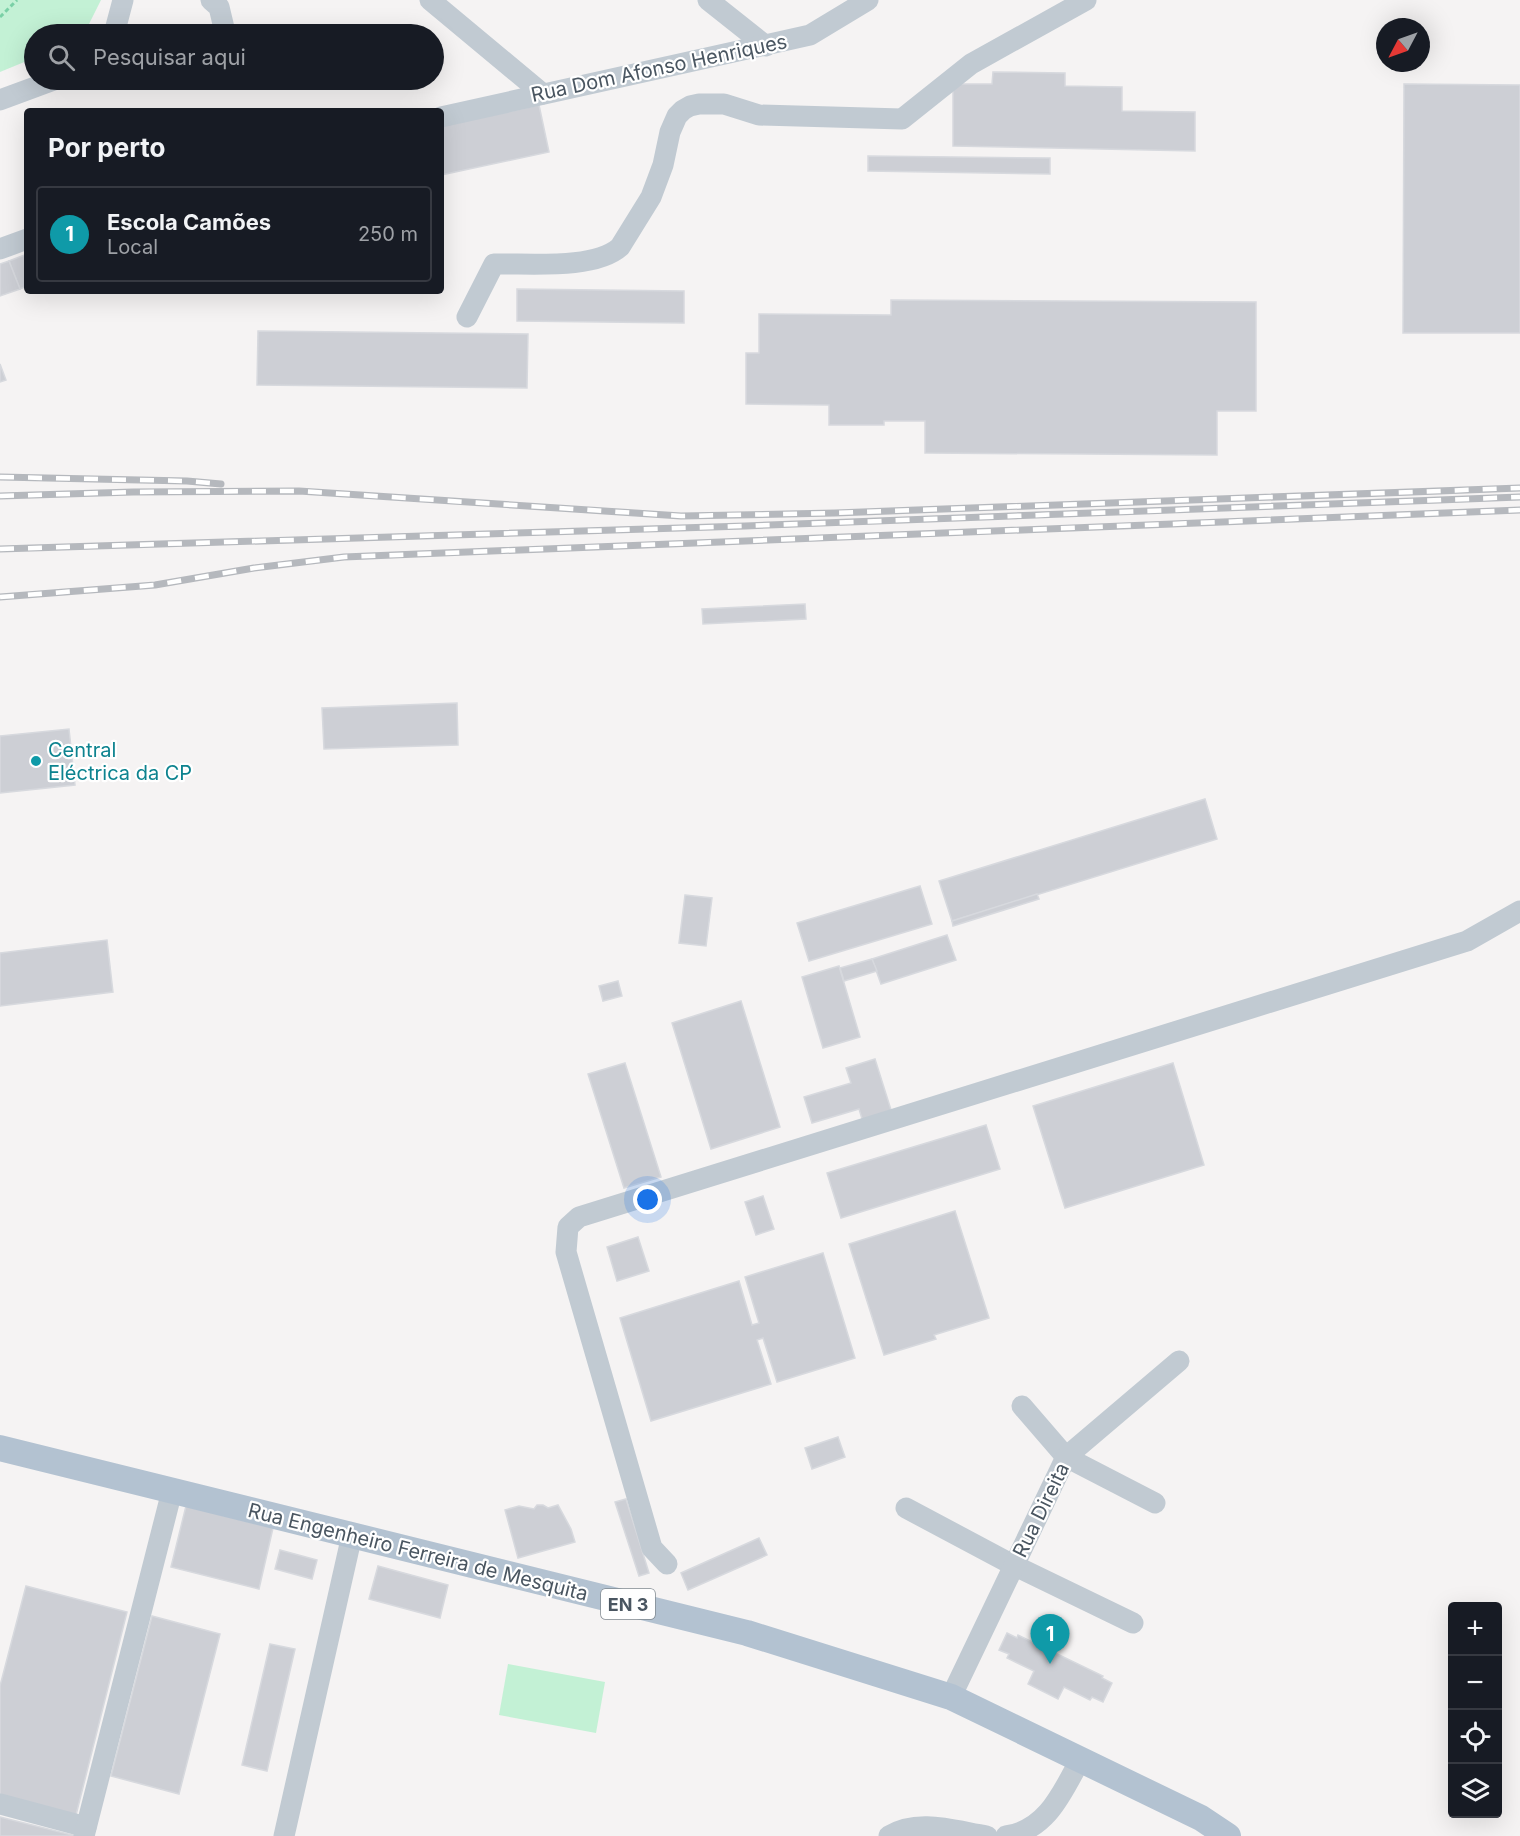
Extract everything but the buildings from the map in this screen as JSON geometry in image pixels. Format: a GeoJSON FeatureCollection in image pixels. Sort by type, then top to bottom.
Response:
{"type":"FeatureCollection","features":[{"type":"Feature","properties":{"kind":"main road","name":"Rua Engenheiro Ferreira de Mesquita"},"geometry":{"type":"LineString","coordinates":[[0,1448],[747,1633],[951,1697],[1201,1818],[1228,1836]]}},
{"type":"Feature","properties":{"kind":"street"},"geometry":{"type":"LineString","coordinates":[[117,24],[123,0]]}},
{"type":"Feature","properties":{"kind":"street"},"geometry":{"type":"LineString","coordinates":[[211,0],[219,7],[223,24]]}},
{"type":"Feature","properties":{"kind":"street"},"geometry":{"type":"LineString","coordinates":[[430,0],[543,93]]}},
{"type":"Feature","properties":{"kind":"street"},"geometry":{"type":"LineString","coordinates":[[708,0],[766,46]]}},
{"type":"Feature","properties":{"kind":"street","name":"Rua Dom Afonso Henriques"},"geometry":{"type":"LineString","coordinates":[[444,116],[810,35],[868,0]]}},
{"type":"Feature","properties":{"kind":"street"},"geometry":{"type":"LineString","coordinates":[[467,317],[494,264],[594,261],[613,254],[620,248],[651,197],[663,165],[673,123],[683,110],[699,104],[724,104],[759,114],[902,119],[971,64],[1086,0]]}},
{"type":"Feature","properties":{"kind":"street"},"geometry":{"type":"LineString","coordinates":[[0,100],[27,90]]}},
{"type":"Feature","properties":{"kind":"street"},"geometry":{"type":"LineString","coordinates":[[0,249],[24,240]]}},
{"type":"Feature","properties":{"kind":"street"},"geometry":{"type":"LineString","coordinates":[[667,1564],[652,1548],[566,1252],[568,1227],[579,1217],[1467,941],[1520,911]]}},
{"type":"Feature","properties":{"kind":"street","name":"Rua Direita"},"geometry":{"type":"LineString","coordinates":[[951,1697],[1066,1457],[1179,1361]]}},
{"type":"Feature","properties":{"kind":"street"},"geometry":{"type":"LineString","coordinates":[[1022,1406],[1066,1457],[1155,1503]]}},
{"type":"Feature","properties":{"kind":"street"},"geometry":{"type":"LineString","coordinates":[[0,1804],[85,1831],[172,1491]]}},
{"type":"Feature","properties":{"kind":"street"},"geometry":{"type":"LineString","coordinates":[[906,1508],[1013,1565],[1133,1623]]}},
{"type":"Feature","properties":{"kind":"street"},"geometry":{"type":"LineString","coordinates":[[284,1836],[352,1535]]}},
{"type":"Feature","properties":{"kind":"street"},"geometry":{"type":"LineString","coordinates":[[1006,1836],[1019,1834],[1040,1821],[1056,1804],[1080,1760]]}},
{"type":"Feature","properties":{"kind":"street"},"geometry":{"type":"LineString","coordinates":[[889,1836],[895,1832],[924,1826],[987,1836]]}},
{"type":"Feature","properties":{"kind":"path"},"geometry":{"type":"LineString","coordinates":[[0,17],[18,0]]}},
{"type":"Feature","properties":{"kind":"green space"},"geometry":{"type":"Polygon","coordinates":[[[0,0],[101,0],[89,24],[24,24],[24,62],[0,72],[0,0]]]}},
{"type":"Feature","properties":{"kind":"green space"},"geometry":{"type":"Polygon","coordinates":[[[508,1664],[605,1682],[596,1733],[499,1715],[508,1664]]]}},
{"type":"Feature","properties":{"kind":"railway"},"geometry":{"type":"LineString","coordinates":[[0,477],[187,481],[221,484]]}},
{"type":"Feature","properties":{"kind":"railway"},"geometry":{"type":"LineString","coordinates":[[0,496],[299,491],[681,516],[835,513],[1520,488]]}},
{"type":"Feature","properties":{"kind":"railway"},"geometry":{"type":"LineString","coordinates":[[0,549],[745,526],[1520,497]]}},
{"type":"Feature","properties":{"kind":"railway"},"geometry":{"type":"LineString","coordinates":[[0,597],[155,585],[254,568],[344,557],[1520,510]]}},
{"type":"Feature","properties":{"kind":"place","name":"Central Eléctrica da CP"},"geometry":{"type":"Point","coordinates":[36,761]}},
{"type":"Feature","properties":{"kind":"place","name":"Escola Camões"},"geometry":{"type":"Point","coordinates":[1050,1664]}}]}
